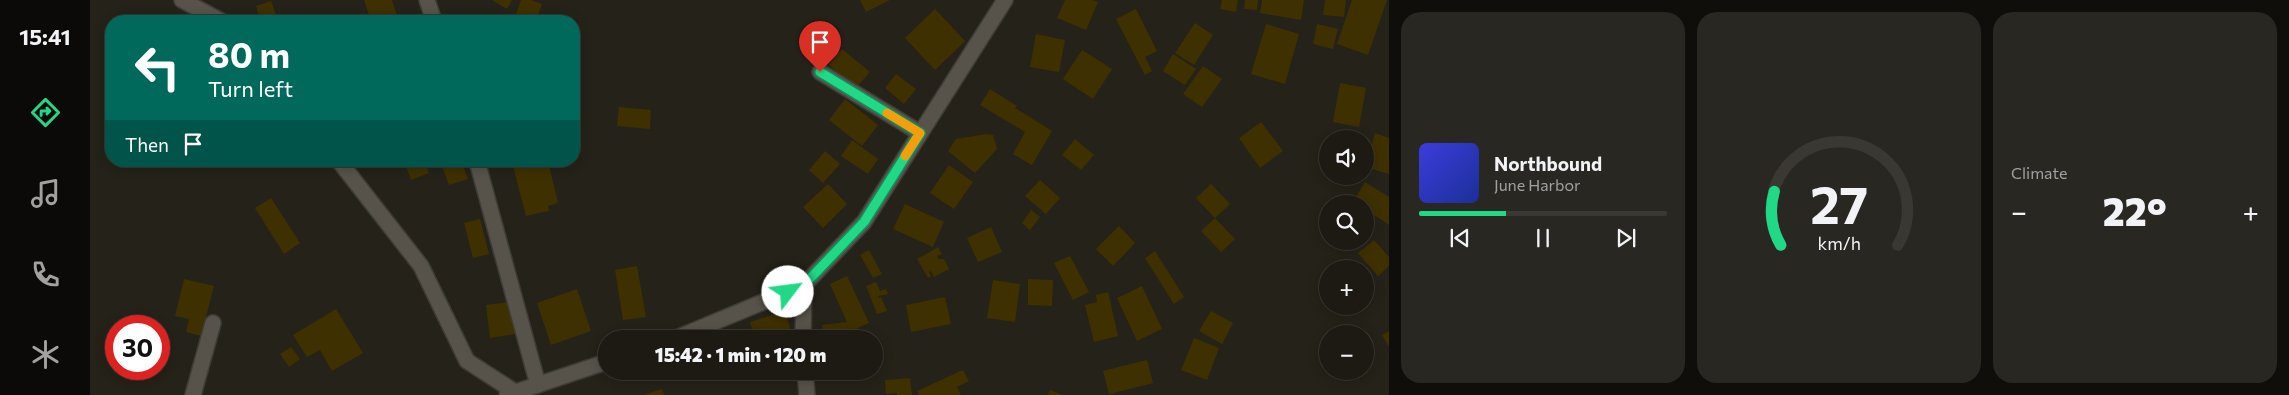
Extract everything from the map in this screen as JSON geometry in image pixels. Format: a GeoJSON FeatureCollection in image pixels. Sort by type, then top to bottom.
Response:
{"type":"FeatureCollection","features":[{"type":"Feature","properties":{"kind":"street"},"geometry":{"type":"LineString","coordinates":[[182,0],[210,15]]}},
{"type":"Feature","properties":{"kind":"street"},"geometry":{"type":"LineString","coordinates":[[427,0],[432,15]]}},
{"type":"Feature","properties":{"kind":"street"},"geometry":{"type":"LineString","coordinates":[[696,330],[804,285],[864,222],[1005,0]]}},
{"type":"Feature","properties":{"kind":"street"},"geometry":{"type":"LineString","coordinates":[[820,72],[920,133]]}},
{"type":"Feature","properties":{"kind":"street"},"geometry":{"type":"LineString","coordinates":[[344,167],[420,266],[468,360],[511,394],[598,365]]}},
{"type":"Feature","properties":{"kind":"street"},"geometry":{"type":"LineString","coordinates":[[479,167],[538,385]]}},
{"type":"Feature","properties":{"kind":"street"},"geometry":{"type":"LineString","coordinates":[[803,330],[804,285]]}},
{"type":"Feature","properties":{"kind":"street"},"geometry":{"type":"LineString","coordinates":[[193,395],[213,323]]}},
{"type":"Feature","properties":{"kind":"street"},"geometry":{"type":"LineString","coordinates":[[806,380],[807,395]]}},
{"type":"Feature","properties":{"kind":"building"},"geometry":{"type":"Polygon","coordinates":[[[364,0],[392,0],[397,15],[369,15],[364,0]]]}},
{"type":"Feature","properties":{"kind":"building"},"geometry":{"type":"Polygon","coordinates":[[[492,0],[512,0],[507,9],[492,0]]]}},
{"type":"Feature","properties":{"kind":"building"},"geometry":{"type":"Polygon","coordinates":[[[521,0],[531,0],[542,4],[538,15],[516,15],[521,0]]]}},
{"type":"Feature","properties":{"kind":"building"},"geometry":{"type":"Polygon","coordinates":[[[860,0],[890,0],[866,12],[860,0]]]}},
{"type":"Feature","properties":{"kind":"building"},"geometry":{"type":"Polygon","coordinates":[[[1065,0],[1092,0],[1098,2],[1086,30],[1057,18],[1065,0]]]}},
{"type":"Feature","properties":{"kind":"building"},"geometry":{"type":"Polygon","coordinates":[[[1222,0],[1238,0],[1236,12],[1220,9],[1222,0]]]}},
{"type":"Feature","properties":{"kind":"building"},"geometry":{"type":"Polygon","coordinates":[[[1245,0],[1258,0],[1257,10],[1244,9],[1245,0]]]}},
{"type":"Feature","properties":{"kind":"building"},"geometry":{"type":"Polygon","coordinates":[[[1262,0],[1304,0],[1301,20],[1260,13],[1262,0]]]}},
{"type":"Feature","properties":{"kind":"building"},"geometry":{"type":"Polygon","coordinates":[[[1325,0],[1346,0],[1344,17],[1323,15],[1325,0]]]}},
{"type":"Feature","properties":{"kind":"building"},"geometry":{"type":"Polygon","coordinates":[[[1352,0],[1387,0],[1368,55],[1337,44],[1352,0]]]}},
{"type":"Feature","properties":{"kind":"building"},"geometry":{"type":"Polygon","coordinates":[[[271,1],[276,15],[259,15],[256,6],[271,1]]]}},
{"type":"Feature","properties":{"kind":"building"},"geometry":{"type":"Polygon","coordinates":[[[935,9],[965,41],[935,70],[905,38],[935,9]]]}},
{"type":"Feature","properties":{"kind":"building"},"geometry":{"type":"Polygon","coordinates":[[[1136,9],[1157,51],[1145,57],[1152,71],[1145,75],[1116,19],[1136,9]]]}},
{"type":"Feature","properties":{"kind":"building"},"geometry":{"type":"Polygon","coordinates":[[[1195,23],[1213,35],[1194,65],[1175,53],[1195,23]]]}},
{"type":"Feature","properties":{"kind":"building"},"geometry":{"type":"Polygon","coordinates":[[[1266,24],[1299,34],[1285,84],[1251,74],[1266,24]]]}},
{"type":"Feature","properties":{"kind":"building"},"geometry":{"type":"Polygon","coordinates":[[[1317,24],[1338,29],[1333,49],[1313,44],[1317,24]]]}},
{"type":"Feature","properties":{"kind":"building"},"geometry":{"type":"Polygon","coordinates":[[[1036,34],[1065,40],[1059,72],[1030,67],[1036,34]]]}},
{"type":"Feature","properties":{"kind":"building"},"geometry":{"type":"Polygon","coordinates":[[[842,49],[870,72],[856,88],[829,65],[842,49]]]}},
{"type":"Feature","properties":{"kind":"building"},"geometry":{"type":"Polygon","coordinates":[[[1082,50],[1112,69],[1093,99],[1063,79],[1082,50]]]}},
{"type":"Feature","properties":{"kind":"building"},"geometry":{"type":"Polygon","coordinates":[[[1173,54],[1196,69],[1185,85],[1163,71],[1173,54]]]}},
{"type":"Feature","properties":{"kind":"building"},"geometry":{"type":"Polygon","coordinates":[[[1203,66],[1222,79],[1202,107],[1183,94],[1203,66]]]}},
{"type":"Feature","properties":{"kind":"building"},"geometry":{"type":"Polygon","coordinates":[[[896,74],[916,89],[904,104],[885,88],[896,74]]]}},
{"type":"Feature","properties":{"kind":"building"},"geometry":{"type":"Polygon","coordinates":[[[1340,83],[1366,88],[1359,127],[1333,122],[1340,83]]]}},
{"type":"Feature","properties":{"kind":"building"},"geometry":{"type":"Polygon","coordinates":[[[990,89],[1017,106],[1015,108],[1052,131],[1032,165],[1013,154],[1025,132],[980,105],[990,89]]]}},
{"type":"Feature","properties":{"kind":"building"},"geometry":{"type":"Polygon","coordinates":[[[845,99],[878,125],[862,146],[829,120],[845,99]]]}},
{"type":"Feature","properties":{"kind":"building"},"geometry":{"type":"Polygon","coordinates":[[[619,107],[651,110],[650,129],[617,126],[619,107]]]}},
{"type":"Feature","properties":{"kind":"building"},"geometry":{"type":"Polygon","coordinates":[[[1261,122],[1283,151],[1260,168],[1239,138],[1261,122]]]}},
{"type":"Feature","properties":{"kind":"building"},"geometry":{"type":"Polygon","coordinates":[[[1375,133],[1389,138],[1389,174],[1374,170],[1375,133]]]}},
{"type":"Feature","properties":{"kind":"building"},"geometry":{"type":"Polygon","coordinates":[[[986,134],[993,135],[997,149],[975,173],[948,151],[956,139],[986,134]]]}},
{"type":"Feature","properties":{"kind":"building"},"geometry":{"type":"Polygon","coordinates":[[[1075,139],[1094,155],[1081,170],[1062,155],[1075,139]]]}},
{"type":"Feature","properties":{"kind":"building"},"geometry":{"type":"Polygon","coordinates":[[[852,140],[878,159],[868,174],[841,156],[852,140]]]}},
{"type":"Feature","properties":{"kind":"building"},"geometry":{"type":"Polygon","coordinates":[[[825,151],[840,164],[823,183],[809,170],[825,151]]]}},
{"type":"Feature","properties":{"kind":"building"},"geometry":{"type":"Polygon","coordinates":[[[949,165],[973,182],[954,209],[930,193],[949,165]]]}},
{"type":"Feature","properties":{"kind":"building"},"geometry":{"type":"Polygon","coordinates":[[[406,167],[426,167],[429,173],[411,180],[406,167]]]}},
{"type":"Feature","properties":{"kind":"building"},"geometry":{"type":"Polygon","coordinates":[[[442,167],[463,167],[468,179],[449,185],[442,167]]]}},
{"type":"Feature","properties":{"kind":"building"},"geometry":{"type":"Polygon","coordinates":[[[513,167],[549,167],[558,203],[548,206],[549,211],[526,216],[513,167]]]}},
{"type":"Feature","properties":{"kind":"building"},"geometry":{"type":"Polygon","coordinates":[[[1040,180],[1060,198],[1046,214],[1025,196],[1040,180]]]}},
{"type":"Feature","properties":{"kind":"building"},"geometry":{"type":"Polygon","coordinates":[[[828,184],[847,204],[823,228],[803,207],[828,184]]]}},
{"type":"Feature","properties":{"kind":"building"},"geometry":{"type":"Polygon","coordinates":[[[1211,184],[1230,204],[1215,218],[1196,198],[1211,184]]]}},
{"type":"Feature","properties":{"kind":"building"},"geometry":{"type":"Polygon","coordinates":[[[1363,185],[1370,185],[1389,197],[1389,225],[1374,215],[1374,195],[1357,195],[1363,185]]]}},
{"type":"Feature","properties":{"kind":"building"},"geometry":{"type":"Polygon","coordinates":[[[271,198],[300,243],[284,254],[255,208],[271,198]]]}},
{"type":"Feature","properties":{"kind":"building"},"geometry":{"type":"Polygon","coordinates":[[[905,204],[944,222],[933,247],[893,229],[905,204]]]}},
{"type":"Feature","properties":{"kind":"building"},"geometry":{"type":"Polygon","coordinates":[[[1031,210],[1040,217],[1030,230],[1022,223],[1031,210]]]}},
{"type":"Feature","properties":{"kind":"building"},"geometry":{"type":"Polygon","coordinates":[[[1215,218],[1235,239],[1221,252],[1201,231],[1215,218]]]}},
{"type":"Feature","properties":{"kind":"building"},"geometry":{"type":"Polygon","coordinates":[[[480,219],[489,254],[473,258],[464,223],[480,219]]]}},
{"type":"Feature","properties":{"kind":"building"},"geometry":{"type":"Polygon","coordinates":[[[1119,226],[1135,243],[1113,266],[1096,249],[1119,226]]]}},
{"type":"Feature","properties":{"kind":"building"},"geometry":{"type":"Polygon","coordinates":[[[991,227],[1002,252],[978,262],[967,238],[991,227]]]}},
{"type":"Feature","properties":{"kind":"building"},"geometry":{"type":"Polygon","coordinates":[[[1374,240],[1389,257],[1389,266],[1378,276],[1374,271],[1374,260],[1364,260],[1358,253],[1362,250],[1374,250],[1374,240]]]}},
{"type":"Feature","properties":{"kind":"building"},"geometry":{"type":"Polygon","coordinates":[[[938,247],[942,254],[937,256],[939,259],[944,259],[949,269],[934,277],[931,271],[929,272],[931,276],[928,278],[917,259],[938,247]]]}},
{"type":"Feature","properties":{"kind":"building"},"geometry":{"type":"Polygon","coordinates":[[[869,250],[882,274],[873,278],[860,255],[869,250]]]}},
{"type":"Feature","properties":{"kind":"building"},"geometry":{"type":"Polygon","coordinates":[[[1155,251],[1184,297],[1174,304],[1145,258],[1155,251]]]}},
{"type":"Feature","properties":{"kind":"building"},"geometry":{"type":"Polygon","coordinates":[[[1070,256],[1089,292],[1073,300],[1054,263],[1070,256]]]}},
{"type":"Feature","properties":{"kind":"building"},"geometry":{"type":"Polygon","coordinates":[[[637,266],[646,317],[623,320],[615,270],[637,266]]]}},
{"type":"Feature","properties":{"kind":"building"},"geometry":{"type":"Polygon","coordinates":[[[847,276],[869,323],[853,330],[823,330],[822,325],[847,322],[830,284],[847,276]]]}},
{"type":"Feature","properties":{"kind":"building"},"geometry":{"type":"Polygon","coordinates":[[[184,279],[214,286],[201,336],[186,332],[189,319],[175,316],[184,279]]]}},
{"type":"Feature","properties":{"kind":"building"},"geometry":{"type":"Polygon","coordinates":[[[1028,279],[1053,280],[1052,306],[1028,305],[1028,279]]]}},
{"type":"Feature","properties":{"kind":"building"},"geometry":{"type":"Polygon","coordinates":[[[993,280],[1020,284],[1015,322],[987,318],[993,280]]]}},
{"type":"Feature","properties":{"kind":"building"},"geometry":{"type":"Polygon","coordinates":[[[876,282],[880,291],[886,289],[888,294],[878,296],[879,298],[881,297],[887,311],[877,314],[866,286],[876,282]]]}},
{"type":"Feature","properties":{"kind":"building"},"geometry":{"type":"Polygon","coordinates":[[[1142,286],[1162,329],[1137,341],[1117,298],[1142,286]]]}},
{"type":"Feature","properties":{"kind":"building"},"geometry":{"type":"Polygon","coordinates":[[[577,289],[591,331],[551,345],[537,303],[577,289]]]}},
{"type":"Feature","properties":{"kind":"building"},"geometry":{"type":"Polygon","coordinates":[[[1108,292],[1118,336],[1094,342],[1085,305],[1097,302],[1096,295],[1108,292]]]}},
{"type":"Feature","properties":{"kind":"building"},"geometry":{"type":"Polygon","coordinates":[[[945,297],[951,324],[911,332],[906,305],[945,297]]]}},
{"type":"Feature","properties":{"kind":"building"},"geometry":{"type":"Polygon","coordinates":[[[511,302],[515,334],[490,338],[486,305],[511,302]]]}},
{"type":"Feature","properties":{"kind":"building"},"geometry":{"type":"Polygon","coordinates":[[[336,309],[363,353],[332,371],[320,350],[307,357],[293,335],[336,309]]]}},
{"type":"Feature","properties":{"kind":"building"},"geometry":{"type":"Polygon","coordinates":[[[785,311],[790,330],[752,330],[750,322],[785,311]]]}},
{"type":"Feature","properties":{"kind":"building"},"geometry":{"type":"Polygon","coordinates":[[[1211,311],[1233,323],[1222,344],[1199,331],[1211,311]]]}},
{"type":"Feature","properties":{"kind":"building"},"geometry":{"type":"Polygon","coordinates":[[[1389,331],[1389,347],[1382,335],[1389,331]]]}},
{"type":"Feature","properties":{"kind":"building"},"geometry":{"type":"Polygon","coordinates":[[[1194,338],[1219,348],[1207,380],[1181,370],[1194,338]]]}},
{"type":"Feature","properties":{"kind":"building"},"geometry":{"type":"Polygon","coordinates":[[[291,347],[300,359],[289,367],[280,354],[291,347]]]}},
{"type":"Feature","properties":{"kind":"building"},"geometry":{"type":"Polygon","coordinates":[[[1147,360],[1153,383],[1109,394],[1103,371],[1147,360]]]}},
{"type":"Feature","properties":{"kind":"building"},"geometry":{"type":"Polygon","coordinates":[[[963,370],[969,381],[957,387],[961,395],[919,395],[917,391],[963,370]]]}},
{"type":"Feature","properties":{"kind":"building"},"geometry":{"type":"Polygon","coordinates":[[[910,378],[912,395],[886,394],[885,380],[910,378]]]}},
{"type":"Feature","properties":{"kind":"building"},"geometry":{"type":"Polygon","coordinates":[[[662,389],[664,395],[643,395],[662,389]]]}},
{"type":"Feature","properties":{"kind":"building"},"geometry":{"type":"Polygon","coordinates":[[[1050,390],[1063,395],[1048,395],[1050,390]]]}},
{"type":"Feature","properties":{"kind":"slow traffic"},"geometry":{"type":"LineString","coordinates":[[887,113],[920,133],[905,156]]}},
{"type":"Feature","properties":{"kind":"route"},"geometry":{"type":"LineString","coordinates":[[788,292],[804,285],[864,222],[920,133],[820,72]]}}]}
